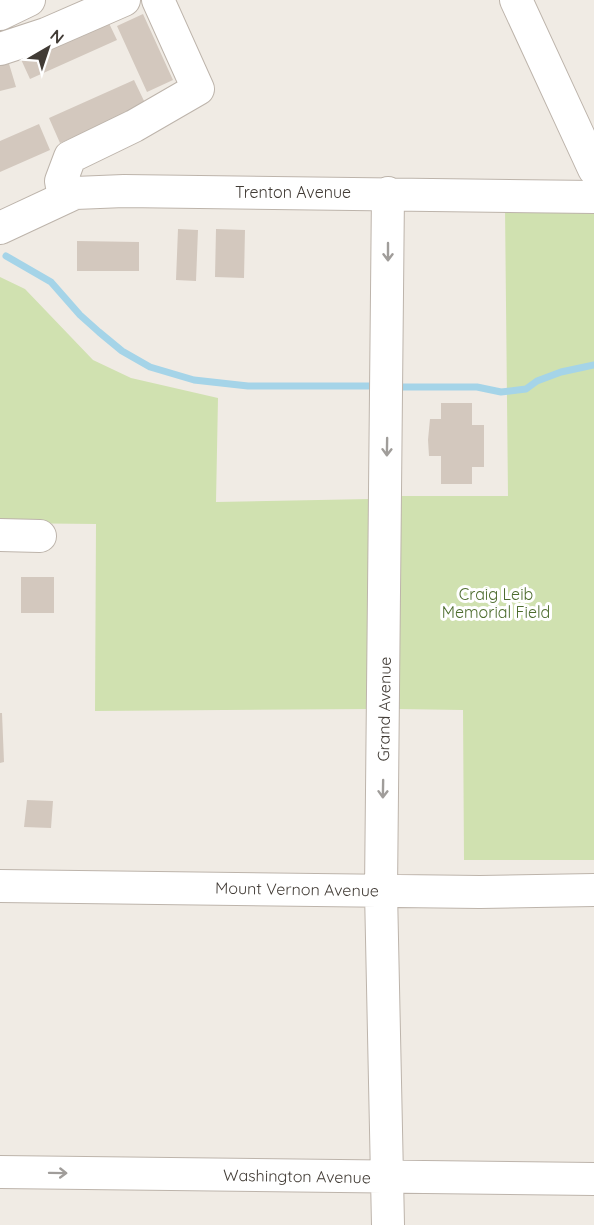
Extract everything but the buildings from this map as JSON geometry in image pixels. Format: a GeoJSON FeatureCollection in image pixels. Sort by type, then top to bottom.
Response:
{"type":"FeatureCollection","features":[{"type":"Feature","properties":{"kind":"street"},"geometry":{"type":"LineString","coordinates":[[0,14],[29,0]]}},
{"type":"Feature","properties":{"kind":"street"},"geometry":{"type":"LineString","coordinates":[[0,49],[46,34],[124,0]]}},
{"type":"Feature","properties":{"kind":"street"},"geometry":{"type":"LineString","coordinates":[[64,198],[61,181],[70,157],[134,126],[198,89],[158,0]]}},
{"type":"Feature","properties":{"kind":"street"},"geometry":{"type":"LineString","coordinates":[[516,0],[594,169]]}},
{"type":"Feature","properties":{"kind":"street","name":"Trenton Avenue"},"geometry":{"type":"LineString","coordinates":[[0,228],[75,193],[124,191],[594,196]]}},
{"type":"Feature","properties":{"kind":"street","name":"Grand Avenue"},"geometry":{"type":"LineString","coordinates":[[388,193],[381,891],[388,1225]]}},
{"type":"Feature","properties":{"kind":"street"},"geometry":{"type":"LineString","coordinates":[[0,535],[40,536]]}},
{"type":"Feature","properties":{"kind":"street","name":"Mount Vernon Avenue"},"geometry":{"type":"LineString","coordinates":[[0,885],[480,892],[594,890]]}},
{"type":"Feature","properties":{"kind":"street","name":"Washington Avenue"},"geometry":{"type":"LineString","coordinates":[[0,1172],[594,1179]]}},
{"type":"Feature","properties":{"kind":"green space","name":"Craig Leib Memorial Field"},"geometry":{"type":"Polygon","coordinates":[[[505,208],[594,210],[594,860],[464,860],[463,710],[398,709],[398,496],[508,496],[505,208]]]}},
{"type":"Feature","properties":{"kind":"green space"},"geometry":{"type":"Polygon","coordinates":[[[0,277],[25,289],[93,360],[131,378],[218,398],[216,502],[370,499],[369,709],[95,711],[96,524],[0,523],[0,277]]]}},
{"type":"Feature","properties":{"kind":"waterway"},"geometry":{"type":"LineString","coordinates":[[6,256],[51,282],[80,315],[99,332],[122,351],[150,367],[194,380],[248,386],[378,386]]}},
{"type":"Feature","properties":{"kind":"waterway"},"geometry":{"type":"LineString","coordinates":[[393,387],[477,387],[501,392],[526,389],[537,381],[561,372],[594,365]]}}]}
